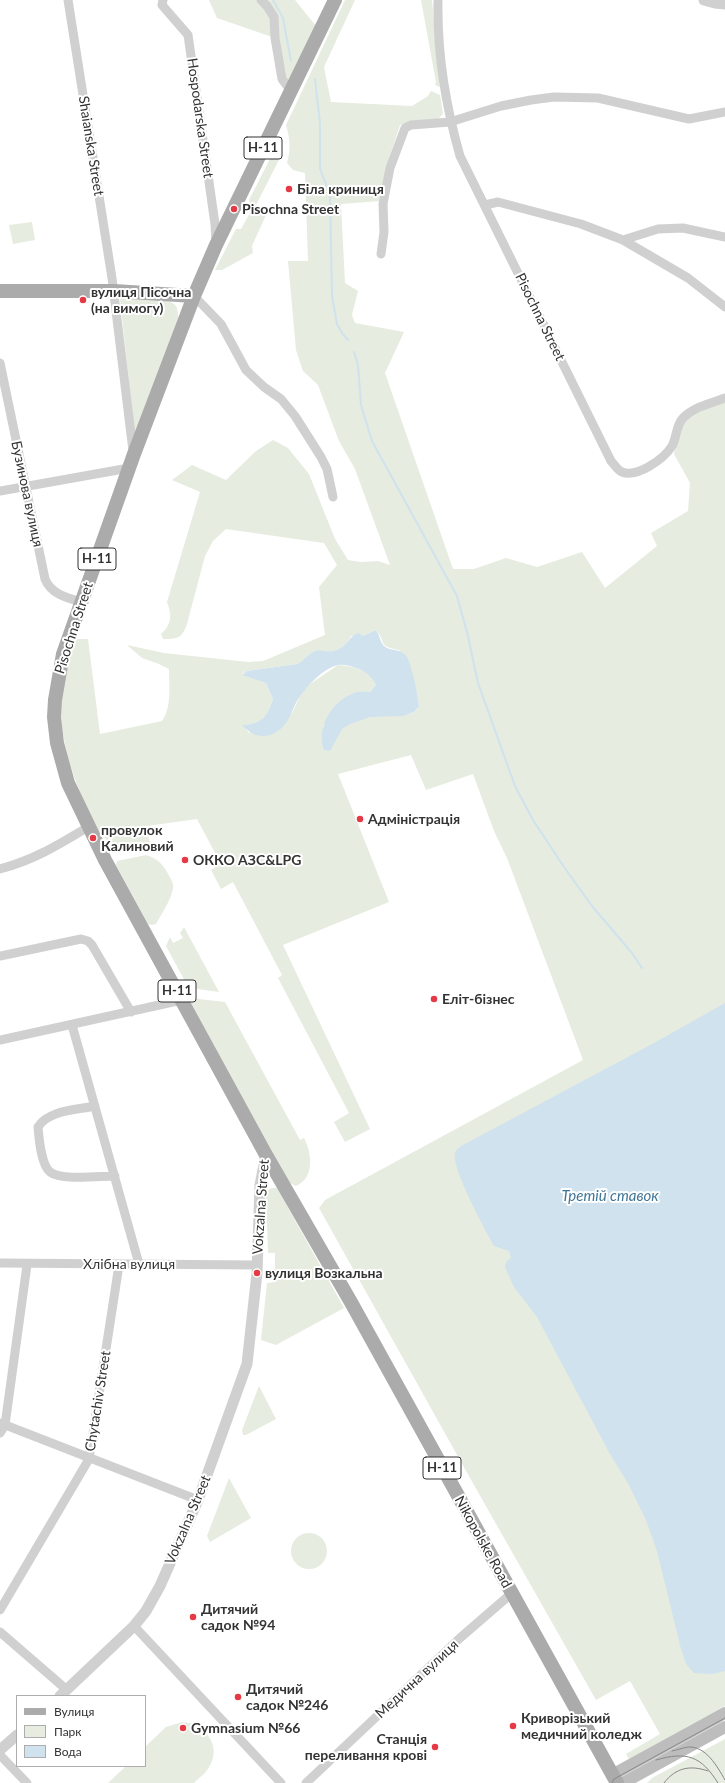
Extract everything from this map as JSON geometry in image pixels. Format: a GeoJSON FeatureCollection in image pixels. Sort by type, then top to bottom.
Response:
{"type":"FeatureCollection","features":[{"type":"Feature","properties":{"kind":"main road","name":"Pisochna Street"},"geometry":{"type":"LineString","coordinates":[[88,827],[74,798],[62,767],[54,717],[60,668],[70,634],[131,461],[194,296],[216,245],[335,0]]}},
{"type":"Feature","properties":{"kind":"main road"},"geometry":{"type":"LineString","coordinates":[[0,290],[114,291],[194,296]]}},
{"type":"Feature","properties":{"kind":"main road","name":"Vokzalna Street"},"geometry":{"type":"LineString","coordinates":[[88,827],[266,1154]]}},
{"type":"Feature","properties":{"kind":"main road","name":"Nikopolske Road"},"geometry":{"type":"LineString","coordinates":[[266,1154],[352,1304],[617,1780]]}},
{"type":"Feature","properties":{"kind":"main road"},"geometry":{"type":"LineString","coordinates":[[617,1780],[725,1713]]}},
{"type":"Feature","properties":{"kind":"main road"},"geometry":{"type":"LineString","coordinates":[[617,1780],[725,1727]]}},
{"type":"Feature","properties":{"kind":"street","name":"Shaianska Street"},"geometry":{"type":"LineString","coordinates":[[68,0],[114,291],[131,461]]}},
{"type":"Feature","properties":{"kind":"street","name":"Hospodarska Street"},"geometry":{"type":"LineString","coordinates":[[163,0],[162,5],[188,35],[215,224],[216,245]]}},
{"type":"Feature","properties":{"kind":"street"},"geometry":{"type":"LineString","coordinates":[[260,0],[267,6],[274,17],[275,38],[282,79],[291,91]]}},
{"type":"Feature","properties":{"kind":"street","name":"Pisochna Street"},"geometry":{"type":"LineString","coordinates":[[438,0],[440,44],[450,122],[460,156],[611,461],[623,472],[634,473],[653,465],[668,453],[673,445],[682,419],[698,409],[725,398]]}},
{"type":"Feature","properties":{"kind":"street"},"geometry":{"type":"LineString","coordinates":[[704,0],[715,4],[725,4]]}},
{"type":"Feature","properties":{"kind":"street"},"geometry":{"type":"LineString","coordinates":[[381,254],[384,232],[383,204],[390,168],[404,128],[411,125],[450,122],[501,106],[554,97],[598,98],[689,119],[725,112]]}},
{"type":"Feature","properties":{"kind":"street"},"geometry":{"type":"LineString","coordinates":[[485,205],[498,202],[581,224],[623,240],[688,278],[725,307]]}},
{"type":"Feature","properties":{"kind":"street"},"geometry":{"type":"LineString","coordinates":[[623,240],[658,228],[683,228],[725,237]]}},
{"type":"Feature","properties":{"kind":"street"},"geometry":{"type":"LineString","coordinates":[[194,296],[221,324],[246,370],[264,387],[281,399],[295,416],[327,469],[333,497]]}},
{"type":"Feature","properties":{"kind":"street","name":"Бузинова вулиця"},"geometry":{"type":"LineString","coordinates":[[0,363],[25,486],[48,586],[60,594],[82,602]]}},
{"type":"Feature","properties":{"kind":"street"},"geometry":{"type":"LineString","coordinates":[[0,491],[131,461]]}},
{"type":"Feature","properties":{"kind":"street"},"geometry":{"type":"LineString","coordinates":[[0,869],[23,863],[45,853],[88,827]]}},
{"type":"Feature","properties":{"kind":"street"},"geometry":{"type":"LineString","coordinates":[[0,956],[81,939],[86,940],[92,946],[131,1012]]}},
{"type":"Feature","properties":{"kind":"street"},"geometry":{"type":"LineString","coordinates":[[0,1040],[182,1000]]}},
{"type":"Feature","properties":{"kind":"street"},"geometry":{"type":"LineString","coordinates":[[72,1025],[139,1264]]}},
{"type":"Feature","properties":{"kind":"street"},"geometry":{"type":"LineString","coordinates":[[95,1106],[53,1115],[42,1120],[38,1127],[43,1159],[49,1171],[59,1177],[115,1176]]}},
{"type":"Feature","properties":{"kind":"street","name":"Vokzalna Street"},"geometry":{"type":"LineString","coordinates":[[63,1693],[134,1626],[146,1610],[160,1586],[198,1500],[247,1364],[257,1265],[260,1184],[266,1154]]}},
{"type":"Feature","properties":{"kind":"street","name":"Хлібна вулиця"},"geometry":{"type":"LineString","coordinates":[[0,1264],[257,1265]]}},
{"type":"Feature","properties":{"kind":"street","name":"Chytachiv Street"},"geometry":{"type":"LineString","coordinates":[[0,1610],[89,1459],[119,1264]]}},
{"type":"Feature","properties":{"kind":"street"},"geometry":{"type":"LineString","coordinates":[[27,1265],[2,1427],[198,1500]]}},
{"type":"Feature","properties":{"kind":"street","name":"Медична вулиця"},"geometry":{"type":"LineString","coordinates":[[306,1783],[460,1638],[512,1593]]}},
{"type":"Feature","properties":{"kind":"street"},"geometry":{"type":"LineString","coordinates":[[134,1626],[281,1783]]}},
{"type":"Feature","properties":{"kind":"street"},"geometry":{"type":"LineString","coordinates":[[0,1632],[63,1693]]}},
{"type":"Feature","properties":{"kind":"street"},"geometry":{"type":"LineString","coordinates":[[0,1750],[16,1736]]}},
{"type":"Feature","properties":{"kind":"street"},"geometry":{"type":"LineString","coordinates":[[0,1755],[27,1783]]}},
{"type":"Feature","properties":{"kind":"green space"},"geometry":{"type":"Polygon","coordinates":[[[209,0],[295,0],[320,31],[291,91],[282,79],[275,38],[217,18],[209,0]]]}},
{"type":"Feature","properties":{"kind":"green space"},"geometry":{"type":"Polygon","coordinates":[[[345,0],[355,0],[324,67],[331,102],[412,106],[428,96],[431,91],[440,95],[443,114],[438,119],[400,125],[386,168],[381,201],[341,204],[345,283],[358,291],[352,315],[355,323],[404,332],[385,373],[453,569],[474,569],[506,558],[537,567],[582,552],[605,588],[657,546],[651,533],[688,511],[690,483],[674,454],[679,429],[690,416],[725,401],[725,1706],[629,1759],[626,1754],[660,1734],[630,1681],[596,1700],[319,1208],[325,1200],[583,1060],[507,858],[494,831],[473,774],[426,790],[411,755],[338,774],[389,902],[283,945],[370,1129],[345,1142],[334,1122],[349,1113],[278,978],[282,975],[233,882],[221,889],[211,870],[221,864],[197,819],[147,826],[150,845],[115,853],[105,838],[99,835],[74,776],[65,745],[61,713],[62,687],[71,643],[78,639],[88,639],[100,734],[162,721],[169,703],[169,669],[142,658],[127,645],[164,653],[248,662],[263,661],[325,635],[319,587],[337,565],[324,543],[226,529],[213,541],[205,556],[187,624],[183,632],[179,637],[163,639],[161,634],[167,627],[170,619],[170,611],[167,602],[200,492],[172,480],[192,465],[226,480],[256,451],[273,440],[288,448],[309,474],[335,539],[348,560],[361,562],[378,561],[390,565],[355,469],[339,441],[318,385],[303,371],[296,350],[288,261],[308,261],[305,173],[293,170],[287,163],[290,144],[286,125],[345,0]],[[376,630],[363,636],[351,636],[347,643],[339,650],[327,652],[316,651],[309,654],[297,664],[247,671],[242,674],[266,683],[273,699],[266,715],[263,718],[255,723],[243,725],[249,733],[292,713],[302,692],[310,684],[338,665],[349,666],[365,672],[374,680],[376,685],[370,692],[334,707],[323,726],[330,751],[340,731],[357,720],[374,716],[409,714],[414,712],[419,706],[417,691],[410,670],[399,650],[392,649],[385,645],[376,630]]]}},
{"type":"Feature","properties":{"kind":"green space"},"geometry":{"type":"Polygon","coordinates":[[[421,0],[432,0],[440,87],[435,85],[436,82],[421,0]]]}},
{"type":"Feature","properties":{"kind":"green space"},"geometry":{"type":"Polygon","coordinates":[[[277,145],[281,145],[282,154],[254,209],[266,215],[252,246],[253,253],[222,270],[215,270],[236,229],[241,229],[251,211],[249,200],[277,145]]]}},
{"type":"Feature","properties":{"kind":"green space"},"geometry":{"type":"Polygon","coordinates":[[[32,222],[35,240],[13,244],[9,225],[32,222]]]}},
{"type":"Feature","properties":{"kind":"green space"},"geometry":{"type":"Polygon","coordinates":[[[120,299],[158,299],[172,303],[176,306],[178,312],[178,318],[135,437],[120,299]]]}},
{"type":"Feature","properties":{"kind":"green space"},"geometry":{"type":"Polygon","coordinates":[[[146,855],[161,863],[173,884],[172,893],[167,904],[156,924],[152,925],[148,924],[116,865],[117,861],[146,855]]]}},
{"type":"Feature","properties":{"kind":"green space"},"geometry":{"type":"Polygon","coordinates":[[[184,927],[219,992],[191,988],[186,983],[166,946],[170,937],[173,943],[183,938],[180,933],[184,927]]]}},
{"type":"Feature","properties":{"kind":"green space"},"geometry":{"type":"Polygon","coordinates":[[[190,998],[225,1002],[300,1140],[304,1138],[309,1151],[309,1171],[302,1182],[296,1186],[290,1183],[265,1141],[190,1001],[190,998]]]}},
{"type":"Feature","properties":{"kind":"green space"},"geometry":{"type":"Polygon","coordinates":[[[277,1188],[344,1308],[276,1345],[261,1340],[267,1283],[275,1282],[275,1253],[268,1253],[266,1194],[267,1190],[277,1188]]]}},
{"type":"Feature","properties":{"kind":"green space"},"geometry":{"type":"Polygon","coordinates":[[[259,1386],[276,1419],[246,1435],[243,1435],[242,1430],[259,1386]]]}},
{"type":"Feature","properties":{"kind":"green space"},"geometry":{"type":"Polygon","coordinates":[[[229,1478],[251,1518],[210,1542],[207,1536],[229,1478]]]}},
{"type":"Feature","properties":{"kind":"green space"},"geometry":{"type":"Polygon","coordinates":[[[309,1533],[322,1538],[327,1551],[322,1564],[309,1569],[296,1564],[291,1551],[296,1538],[309,1533]]]}},
{"type":"Feature","properties":{"kind":"green space"},"geometry":{"type":"Polygon","coordinates":[[[182,1722],[190,1723],[204,1731],[209,1737],[214,1751],[213,1759],[206,1771],[194,1783],[108,1783],[125,1767],[146,1767],[146,1746],[166,1727],[182,1722]]]}},
{"type":"Feature","properties":{"kind":"green space"},"geometry":{"type":"Polygon","coordinates":[[[725,1739],[725,1783],[647,1783],[652,1778],[725,1739]]]}},
{"type":"Feature","properties":{"kind":"water"},"geometry":{"type":"Polygon","coordinates":[[[376,630],[385,647],[400,651],[405,654],[409,661],[419,706],[414,712],[403,716],[370,717],[350,724],[342,729],[330,751],[324,750],[322,734],[327,717],[332,710],[344,698],[356,692],[370,692],[376,685],[368,674],[362,670],[345,665],[338,665],[326,670],[309,685],[297,701],[286,723],[275,733],[264,736],[258,735],[247,730],[242,725],[254,723],[263,718],[266,715],[273,699],[266,683],[242,675],[247,671],[297,664],[315,651],[336,650],[342,647],[355,634],[358,633],[363,636],[376,630]]]}},
{"type":"Feature","properties":{"kind":"water","name":"Третій ставок"},"geometry":{"type":"Polygon","coordinates":[[[725,1003],[725,1671],[712,1674],[694,1673],[686,1664],[657,1551],[646,1520],[629,1485],[610,1454],[537,1317],[514,1287],[505,1267],[506,1262],[511,1258],[509,1251],[494,1246],[463,1185],[455,1161],[455,1153],[457,1149],[463,1145],[654,1043],[725,1003]]]}},
{"type":"Feature","properties":{"kind":"waterway"},"geometry":{"type":"LineString","coordinates":[[273,0],[283,18],[291,61]]}},
{"type":"Feature","properties":{"kind":"waterway"},"geometry":{"type":"LineString","coordinates":[[315,79],[320,124],[320,169],[330,194],[332,296],[337,324],[348,340]]}},
{"type":"Feature","properties":{"kind":"waterway"},"geometry":{"type":"LineString","coordinates":[[354,352],[358,365],[361,405],[372,441],[457,596],[468,636],[478,683],[515,786],[533,820],[564,867],[592,906],[632,953],[642,968]]}},
{"type":"Feature","properties":{"kind":"tram line"},"geometry":{"type":"LineString","coordinates":[[612,1783],[614,1779],[725,1718]]}},
{"type":"Feature","properties":{"kind":"tram line"},"geometry":{"type":"LineString","coordinates":[[672,1751],[688,1747],[706,1753],[725,1780]]}},
{"type":"Feature","properties":{"kind":"tram line"},"geometry":{"type":"LineString","coordinates":[[656,1760],[676,1756],[692,1758],[699,1761],[706,1767],[718,1783]]}},
{"type":"Feature","properties":{"kind":"tram line"},"geometry":{"type":"LineString","coordinates":[[664,1783],[674,1774],[684,1769],[696,1768],[708,1771]]}},
{"type":"Feature","properties":{"kind":"place","name":"Біла криниця"},"geometry":{"type":"Point","coordinates":[289,189]}},
{"type":"Feature","properties":{"kind":"place","name":"Pisochna Street"},"geometry":{"type":"Point","coordinates":[234,209]}},
{"type":"Feature","properties":{"kind":"place","name":"вулиця Пісочна (на вимогу)"},"geometry":{"type":"Point","coordinates":[83,300]}},
{"type":"Feature","properties":{"kind":"place","name":"Адміністрація"},"geometry":{"type":"Point","coordinates":[360,819]}},
{"type":"Feature","properties":{"kind":"place","name":"провулок Калиновий"},"geometry":{"type":"Point","coordinates":[93,838]}},
{"type":"Feature","properties":{"kind":"place","name":"ОККО АЗС&LPG"},"geometry":{"type":"Point","coordinates":[185,860]}},
{"type":"Feature","properties":{"kind":"place","name":"Еліт-бізнес"},"geometry":{"type":"Point","coordinates":[434,999]}},
{"type":"Feature","properties":{"kind":"place","name":"вулиця Возкальна"},"geometry":{"type":"Point","coordinates":[257,1273]}},
{"type":"Feature","properties":{"kind":"place","name":"Дитячий садок №94"},"geometry":{"type":"Point","coordinates":[193,1617]}},
{"type":"Feature","properties":{"kind":"place","name":"Дитячий садок №246"},"geometry":{"type":"Point","coordinates":[238,1697]}},
{"type":"Feature","properties":{"kind":"place","name":"Криворізький медичний коледж"},"geometry":{"type":"Point","coordinates":[513,1726]}},
{"type":"Feature","properties":{"kind":"place","name":"Gymnasium №66"},"geometry":{"type":"Point","coordinates":[183,1728]}},
{"type":"Feature","properties":{"kind":"place","name":"Станція переливання крові"},"geometry":{"type":"Point","coordinates":[435,1747]}}]}
